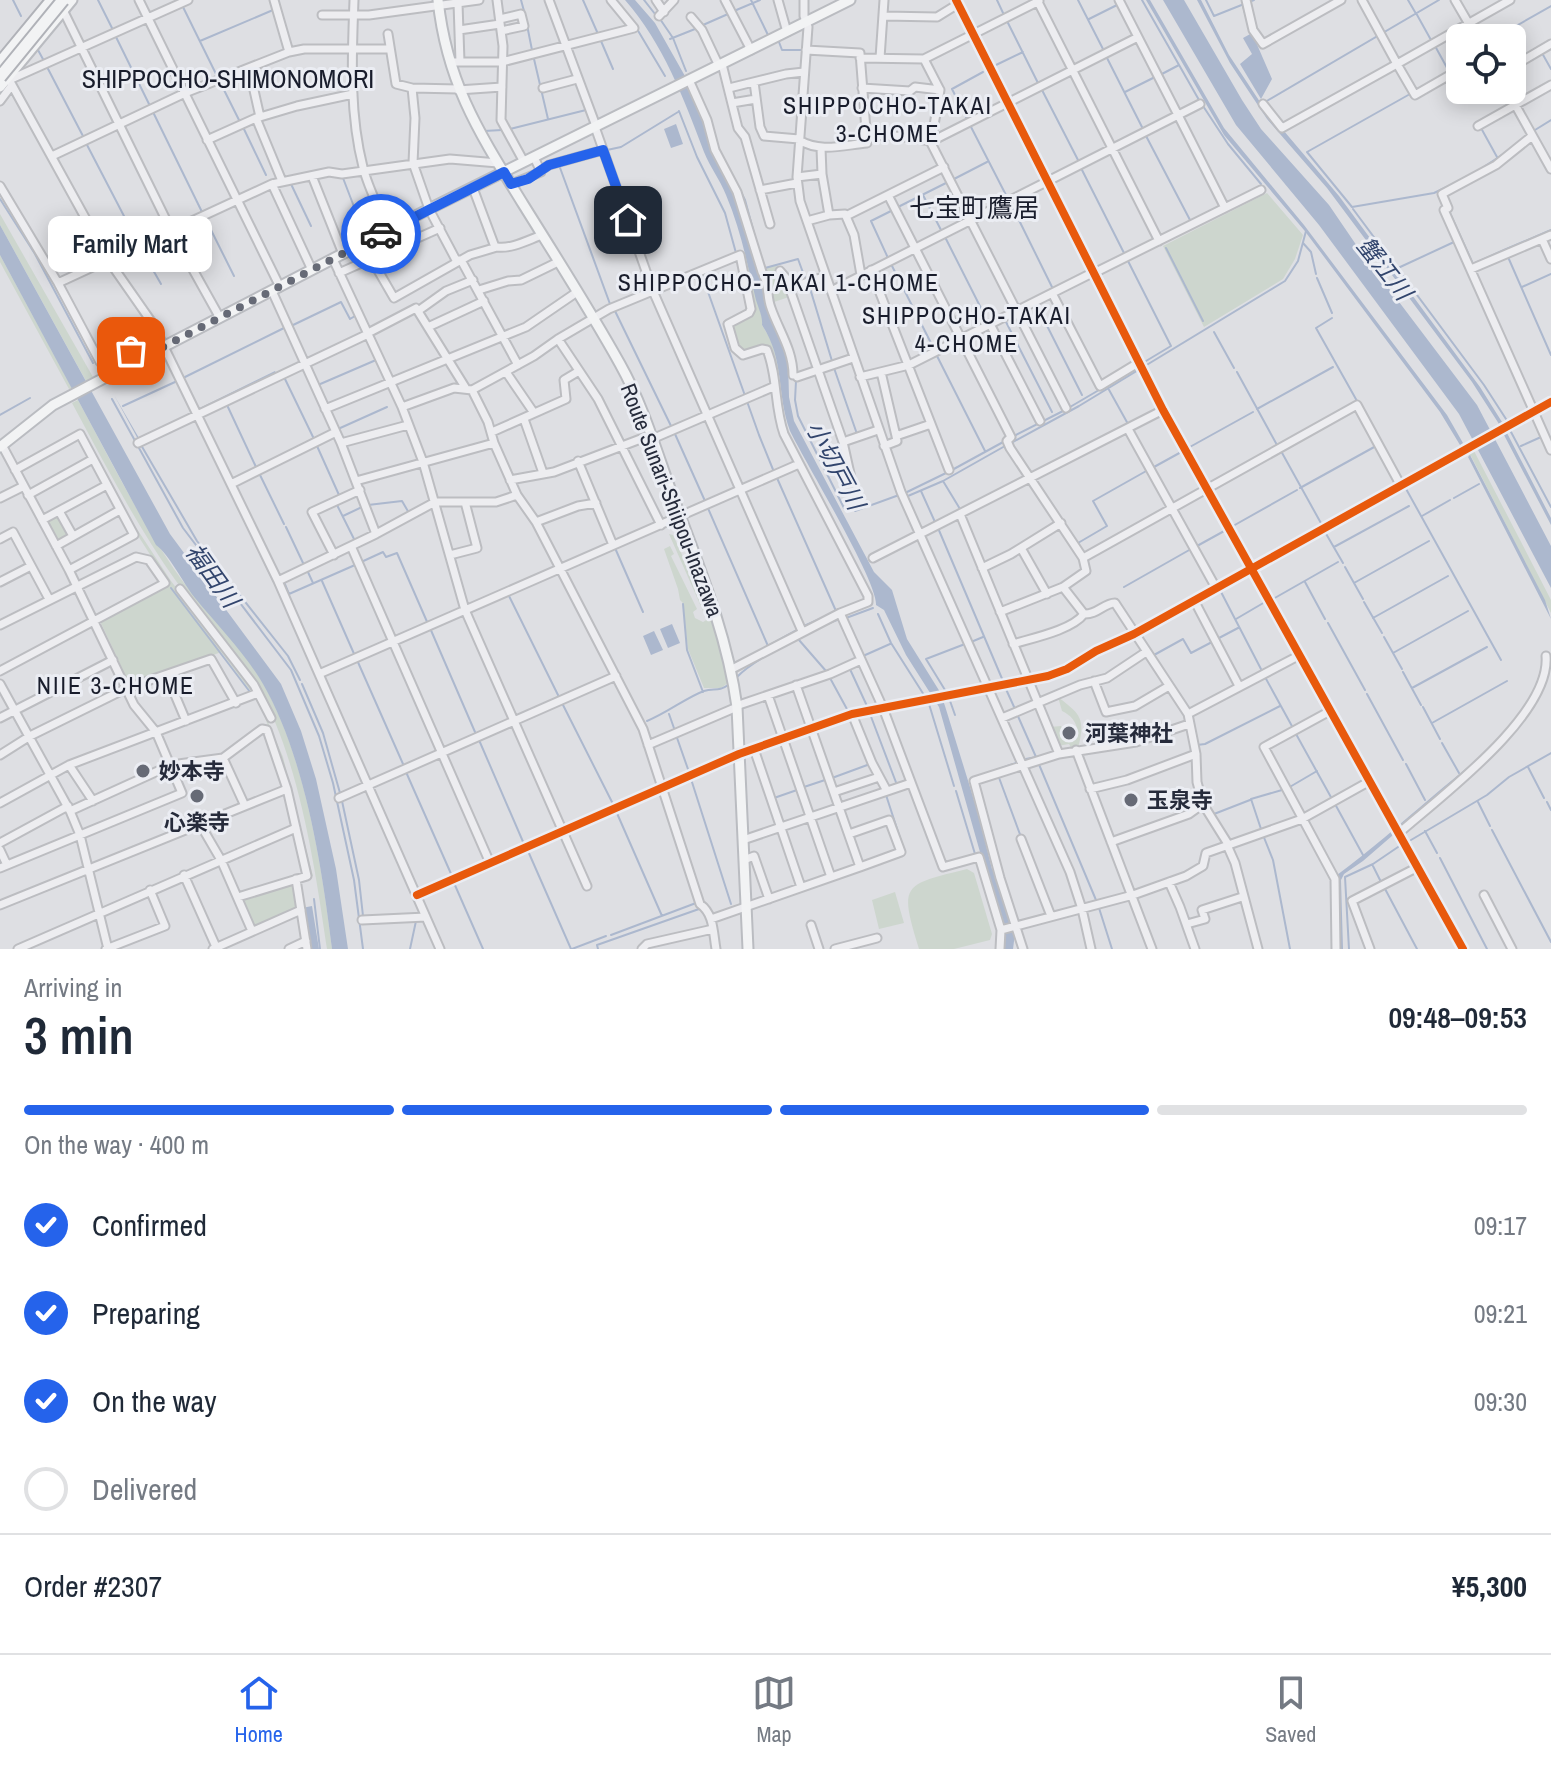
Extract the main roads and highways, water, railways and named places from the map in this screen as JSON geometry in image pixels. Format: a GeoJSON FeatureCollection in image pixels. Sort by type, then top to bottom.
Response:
{"type":"FeatureCollection","features":[{"type":"Feature","properties":{"kind":"highway"},"geometry":{"type":"LineString","coordinates":[[0,63],[52,0]]}},
{"type":"Feature","properties":{"kind":"highway"},"geometry":{"type":"LineString","coordinates":[[7,80],[63,5]]}},
{"type":"Feature","properties":{"kind":"main road"},"geometry":{"type":"LineString","coordinates":[[63,5],[72,0]]}},
{"type":"Feature","properties":{"kind":"main road"},"geometry":{"type":"LineString","coordinates":[[1,446],[33,419],[163,347],[429,209],[806,23],[830,5],[850,0]]}},
{"type":"Feature","properties":{"kind":"main road","name":"Route Sunari-Shiipou-Inazawa"},"geometry":{"type":"LineString","coordinates":[[439,2],[442,32],[455,62],[458,90],[498,163],[622,368],[651,437],[720,626],[732,669],[736,707],[748,949]]}},
{"type":"Feature","properties":{"kind":"main road"},"geometry":{"type":"LineString","coordinates":[[0,87],[7,80]]}},
{"type":"Feature","properties":{"kind":"water"},"geometry":{"type":"Polygon","coordinates":[[[625,0],[635,0],[655,23],[690,85],[735,192],[766,303],[788,360],[789,397],[794,421],[874,572],[892,590],[907,639],[940,692],[1011,926],[1006,927],[991,891],[939,707],[906,655],[884,610],[876,605],[866,572],[790,431],[774,351],[762,325],[743,245],[726,195],[706,158],[661,53],[651,34],[625,0]]]}},
{"type":"Feature","properties":{"kind":"water"},"geometry":{"type":"Polygon","coordinates":[[[1146,0],[1150,0],[1224,128],[1304,225],[1447,415],[1463,443],[1460,445],[1440,412],[1304,230],[1224,135],[1146,0]]]}},
{"type":"Feature","properties":{"kind":"water"},"geometry":{"type":"Polygon","coordinates":[[[1163,0],[1184,0],[1261,129],[1329,205],[1477,405],[1551,546],[1551,588],[1459,414],[1319,225],[1236,125],[1163,0]]]}},
{"type":"Feature","properties":{"kind":"water"},"geometry":{"type":"Polygon","coordinates":[[[1197,0],[1201,0],[1229,55],[1262,105],[1339,196],[1480,387],[1502,422],[1499,424],[1472,382],[1327,188],[1267,119],[1230,63],[1197,0]]]}},
{"type":"Feature","properties":{"kind":"water"},"geometry":{"type":"Polygon","coordinates":[[[1252,33],[1272,79],[1261,99],[1240,64],[1252,54],[1243,38],[1252,33]]]}},
{"type":"Feature","properties":{"kind":"water"},"geometry":{"type":"Polygon","coordinates":[[[676,124],[683,144],[671,148],[664,129],[676,124]]]}},
{"type":"Feature","properties":{"kind":"water"},"geometry":{"type":"Polygon","coordinates":[[[0,225],[170,534],[281,684],[301,731],[316,779],[336,869],[348,949],[332,949],[310,813],[278,713],[248,661],[156,545],[0,255],[0,225]]]}},
{"type":"Feature","properties":{"kind":"water"},"geometry":{"type":"Polygon","coordinates":[[[275,371],[139,441],[114,395],[139,438],[275,371]]]}},
{"type":"Feature","properties":{"kind":"water"},"geometry":{"type":"Polygon","coordinates":[[[1507,433],[1551,518],[1551,525],[1504,435],[1507,433]]]}},
{"type":"Feature","properties":{"kind":"water"},"geometry":{"type":"Polygon","coordinates":[[[1470,455],[1545,600],[1551,619],[1468,457],[1470,455]]]}},
{"type":"Feature","properties":{"kind":"water"},"geometry":{"type":"Polygon","coordinates":[[[672,624],[680,643],[668,648],[660,629],[672,624]]]}},
{"type":"Feature","properties":{"kind":"water"},"geometry":{"type":"Polygon","coordinates":[[[654,631],[663,650],[651,655],[643,636],[654,631]]]}},
{"type":"Feature","properties":{"kind":"water"},"geometry":{"type":"Polygon","coordinates":[[[1551,655],[1551,668],[1546,670],[1542,681],[1503,740],[1344,874],[1341,880],[1343,949],[1339,949],[1337,875],[1467,768],[1501,736],[1528,701],[1542,659],[1551,655]]]}},
{"type":"Feature","properties":{"kind":"water"},"geometry":{"type":"Polygon","coordinates":[[[312,906],[319,949],[311,949],[302,908],[312,906]]]}},
{"type":"Feature","properties":{"kind":"waterway"},"geometry":{"type":"LineString","coordinates":[[13,0],[21,16]]}},
{"type":"Feature","properties":{"kind":"waterway"},"geometry":{"type":"LineString","coordinates":[[98,0],[113,30]]}},
{"type":"Feature","properties":{"kind":"waterway"},"geometry":{"type":"LineString","coordinates":[[521,0],[524,11]]}},
{"type":"Feature","properties":{"kind":"waterway"},"geometry":{"type":"LineString","coordinates":[[583,0],[598,34]]}},
{"type":"Feature","properties":{"kind":"waterway"},"geometry":{"type":"LineString","coordinates":[[644,0],[655,14]]}},
{"type":"Feature","properties":{"kind":"waterway"},"geometry":{"type":"LineString","coordinates":[[751,0],[768,35]]}},
{"type":"Feature","properties":{"kind":"waterway"},"geometry":{"type":"LineString","coordinates":[[734,11],[760,0]]}},
{"type":"Feature","properties":{"kind":"waterway"},"geometry":{"type":"LineString","coordinates":[[997,0],[1004,15]]}},
{"type":"Feature","properties":{"kind":"waterway"},"geometry":{"type":"LineString","coordinates":[[1078,0],[1104,51]]}},
{"type":"Feature","properties":{"kind":"waterway"},"geometry":{"type":"LineString","coordinates":[[1142,0],[1199,100]]}},
{"type":"Feature","properties":{"kind":"waterway"},"geometry":{"type":"LineString","coordinates":[[1206,0],[1214,16],[1254,0]]}},
{"type":"Feature","properties":{"kind":"waterway"},"geometry":{"type":"LineString","coordinates":[[1408,0],[1415,12]]}},
{"type":"Feature","properties":{"kind":"waterway"},"geometry":{"type":"LineString","coordinates":[[1265,102],[1439,0]]}},
{"type":"Feature","properties":{"kind":"waterway"},"geometry":{"type":"LineString","coordinates":[[618,3],[632,20]]}},
{"type":"Feature","properties":{"kind":"waterway"},"geometry":{"type":"LineString","coordinates":[[1089,19],[1119,4]]}},
{"type":"Feature","properties":{"kind":"waterway"},"geometry":{"type":"LineString","coordinates":[[1243,6],[1249,28]]}},
{"type":"Feature","properties":{"kind":"waterway"},"geometry":{"type":"LineString","coordinates":[[1520,24],[1551,6]]}},
{"type":"Feature","properties":{"kind":"waterway"},"geometry":{"type":"LineString","coordinates":[[183,7],[217,76]]}},
{"type":"Feature","properties":{"kind":"waterway"},"geometry":{"type":"LineString","coordinates":[[200,41],[273,10]]}},
{"type":"Feature","properties":{"kind":"waterway"},"geometry":{"type":"LineString","coordinates":[[1416,13],[1431,40]]}},
{"type":"Feature","properties":{"kind":"waterway"},"geometry":{"type":"LineString","coordinates":[[703,25],[728,14]]}},
{"type":"Feature","properties":{"kind":"waterway"},"geometry":{"type":"LineString","coordinates":[[660,19],[673,38],[686,71]]}},
{"type":"Feature","properties":{"kind":"waterway"},"geometry":{"type":"LineString","coordinates":[[1007,21],[1038,83]]}},
{"type":"Feature","properties":{"kind":"waterway"},"geometry":{"type":"LineString","coordinates":[[527,25],[532,50]]}},
{"type":"Feature","properties":{"kind":"waterway"},"geometry":{"type":"LineString","coordinates":[[637,29],[665,76]]}},
{"type":"Feature","properties":{"kind":"waterway"},"geometry":{"type":"LineString","coordinates":[[670,39],[695,29]]}},
{"type":"Feature","properties":{"kind":"waterway"},"geometry":{"type":"LineString","coordinates":[[116,37],[150,106]]}},
{"type":"Feature","properties":{"kind":"waterway"},"geometry":{"type":"LineString","coordinates":[[601,41],[613,69]]}},
{"type":"Feature","properties":{"kind":"waterway"},"geometry":{"type":"LineString","coordinates":[[779,42],[782,50],[801,50]]}},
{"type":"Feature","properties":{"kind":"waterway"},"geometry":{"type":"LineString","coordinates":[[1435,46],[1446,66]]}},
{"type":"Feature","properties":{"kind":"waterway"},"geometry":{"type":"LineString","coordinates":[[38,50],[44,61]]}},
{"type":"Feature","properties":{"kind":"waterway"},"geometry":{"type":"LineString","coordinates":[[996,65],[1023,52]]}},
{"type":"Feature","properties":{"kind":"waterway"},"geometry":{"type":"LineString","coordinates":[[1542,53],[1551,69]]}},
{"type":"Feature","properties":{"kind":"waterway"},"geometry":{"type":"LineString","coordinates":[[1106,56],[1143,129]]}},
{"type":"Feature","properties":{"kind":"waterway"},"geometry":{"type":"LineString","coordinates":[[534,59],[548,119]]}},
{"type":"Feature","properties":{"kind":"waterway"},"geometry":{"type":"LineString","coordinates":[[46,65],[84,138]]}},
{"type":"Feature","properties":{"kind":"waterway"},"geometry":{"type":"LineString","coordinates":[[1160,75],[1179,65]]}},
{"type":"Feature","properties":{"kind":"waterway"},"geometry":{"type":"LineString","coordinates":[[967,119],[952,89],[983,72]]}},
{"type":"Feature","properties":{"kind":"waterway"},"geometry":{"type":"LineString","coordinates":[[1125,92],[1155,77]]}},
{"type":"Feature","properties":{"kind":"waterway"},"geometry":{"type":"LineString","coordinates":[[220,82],[240,122]]}},
{"type":"Feature","properties":{"kind":"waterway"},"geometry":{"type":"LineString","coordinates":[[1042,90],[1078,160]]}},
{"type":"Feature","properties":{"kind":"waterway"},"geometry":{"type":"LineString","coordinates":[[1410,94],[1307,152],[1352,207],[1434,193],[1453,184]]}},
{"type":"Feature","properties":{"kind":"waterway"},"geometry":{"type":"LineString","coordinates":[[1203,106],[1228,144],[1261,184]]}},
{"type":"Feature","properties":{"kind":"waterway"},"geometry":{"type":"LineString","coordinates":[[510,129],[586,110]]}},
{"type":"Feature","properties":{"kind":"waterway"},"geometry":{"type":"LineString","coordinates":[[679,111],[697,157],[725,213],[736,253]]}},
{"type":"Feature","properties":{"kind":"waterway"},"geometry":{"type":"LineString","coordinates":[[153,112],[202,212]]}},
{"type":"Feature","properties":{"kind":"waterway"},"geometry":{"type":"LineString","coordinates":[[607,150],[621,147],[678,112]]}},
{"type":"Feature","properties":{"kind":"waterway"},"geometry":{"type":"LineString","coordinates":[[1535,130],[1551,120]]}},
{"type":"Feature","properties":{"kind":"waterway"},"geometry":{"type":"LineString","coordinates":[[242,125],[266,175]]}},
{"type":"Feature","properties":{"kind":"waterway"},"geometry":{"type":"LineString","coordinates":[[970,125],[1007,197]]}},
{"type":"Feature","properties":{"kind":"waterway"},"geometry":{"type":"LineString","coordinates":[[1481,128],[1497,157]]}},
{"type":"Feature","properties":{"kind":"waterway"},"geometry":{"type":"LineString","coordinates":[[484,131],[502,130]]}},
{"type":"Feature","properties":{"kind":"waterway"},"geometry":{"type":"LineString","coordinates":[[1145,134],[1190,220]]}},
{"type":"Feature","properties":{"kind":"waterway"},"geometry":{"type":"LineString","coordinates":[[86,143],[138,243]]}},
{"type":"Feature","properties":{"kind":"waterway"},"geometry":{"type":"LineString","coordinates":[[717,146],[745,200],[760,255]]}},
{"type":"Feature","properties":{"kind":"waterway"},"geometry":{"type":"LineString","coordinates":[[1476,172],[1511,149]]}},
{"type":"Feature","properties":{"kind":"waterway"},"geometry":{"type":"LineString","coordinates":[[954,179],[987,162]]}},
{"type":"Feature","properties":{"kind":"waterway"},"geometry":{"type":"LineString","coordinates":[[559,165],[610,304]]}},
{"type":"Feature","properties":{"kind":"waterway"},"geometry":{"type":"LineString","coordinates":[[1081,168],[1124,253]]}},
{"type":"Feature","properties":{"kind":"waterway"},"geometry":{"type":"LineString","coordinates":[[343,178],[361,225]]}},
{"type":"Feature","properties":{"kind":"waterway"},"geometry":{"type":"LineString","coordinates":[[898,207],[946,183]]}},
{"type":"Feature","properties":{"kind":"waterway"},"geometry":{"type":"LineString","coordinates":[[291,184],[311,226]]}},
{"type":"Feature","properties":{"kind":"waterway"},"geometry":{"type":"LineString","coordinates":[[923,195],[941,230]]}},
{"type":"Feature","properties":{"kind":"waterway"},"geometry":{"type":"LineString","coordinates":[[0,199],[35,254],[93,363]]}},
{"type":"Feature","properties":{"kind":"waterway"},"geometry":{"type":"LineString","coordinates":[[1011,204],[1053,289]]}},
{"type":"Feature","properties":{"kind":"waterway","name":"蟹江川"},"geometry":{"type":"LineString","coordinates":[[1353,209],[1506,419]]}},
{"type":"Feature","properties":{"kind":"waterway"},"geometry":{"type":"LineString","coordinates":[[888,258],[871,221],[891,211]]}},
{"type":"Feature","properties":{"kind":"waterway"},"geometry":{"type":"LineString","coordinates":[[1449,211],[1473,264],[1504,250]]}},
{"type":"Feature","properties":{"kind":"waterway"},"geometry":{"type":"LineString","coordinates":[[205,218],[234,276]]}},
{"type":"Feature","properties":{"kind":"waterway"},"geometry":{"type":"LineString","coordinates":[[1504,250],[1551,230]]}},
{"type":"Feature","properties":{"kind":"waterway"},"geometry":{"type":"LineString","coordinates":[[1011,443],[1079,406],[1285,281],[1298,261],[1306,231]]}},
{"type":"Feature","properties":{"kind":"waterway"},"geometry":{"type":"LineString","coordinates":[[945,237],[988,322]]}},
{"type":"Feature","properties":{"kind":"waterway","name":"蟹江川"},"geometry":{"type":"LineString","coordinates":[[1398,268],[1454,242]]}},
{"type":"Feature","properties":{"kind":"waterway"},"geometry":{"type":"LineString","coordinates":[[1303,243],[1311,252],[1316,274]]}},
{"type":"Feature","properties":{"kind":"waterway"},"geometry":{"type":"LineString","coordinates":[[1166,248],[1203,321]]}},
{"type":"Feature","properties":{"kind":"waterway"},"geometry":{"type":"LineString","coordinates":[[141,249],[161,284]]}},
{"type":"Feature","properties":{"kind":"waterway"},"geometry":{"type":"LineString","coordinates":[[1508,257],[1551,355]]}},
{"type":"Feature","properties":{"kind":"waterway"},"geometry":{"type":"LineString","coordinates":[[765,268],[798,259],[805,278]]}},
{"type":"Feature","properties":{"kind":"waterway"},"geometry":{"type":"LineString","coordinates":[[1128,261],[1171,346],[1146,361]]}},
{"type":"Feature","properties":{"kind":"waterway"},"geometry":{"type":"LineString","coordinates":[[891,264],[934,349]]}},
{"type":"Feature","properties":{"kind":"waterway"},"geometry":{"type":"LineString","coordinates":[[1522,287],[1551,274]]}},
{"type":"Feature","properties":{"kind":"waterway"},"geometry":{"type":"LineString","coordinates":[[702,275],[774,472]]}},
{"type":"Feature","properties":{"kind":"waterway"},"geometry":{"type":"LineString","coordinates":[[1317,278],[1332,313]]}},
{"type":"Feature","properties":{"kind":"waterway"},"geometry":{"type":"LineString","coordinates":[[809,285],[832,361]]}},
{"type":"Feature","properties":{"kind":"waterway"},"geometry":{"type":"LineString","coordinates":[[291,326],[341,302],[350,319],[355,316]]}},
{"type":"Feature","properties":{"kind":"waterway"},"geometry":{"type":"LineString","coordinates":[[1036,304],[1082,395]]}},
{"type":"Feature","properties":{"kind":"waterway"},"geometry":{"type":"LineString","coordinates":[[615,311],[672,428]]}},
{"type":"Feature","properties":{"kind":"waterway"},"geometry":{"type":"LineString","coordinates":[[1332,318],[1316,328],[1357,401]]}},
{"type":"Feature","properties":{"kind":"waterway"},"geometry":{"type":"LineString","coordinates":[[1005,320],[1052,412]]}},
{"type":"Feature","properties":{"kind":"waterway"},"geometry":{"type":"LineString","coordinates":[[183,378],[284,328]]}},
{"type":"Feature","properties":{"kind":"waterway"},"geometry":{"type":"LineString","coordinates":[[1214,332],[1234,368]]}},
{"type":"Feature","properties":{"kind":"waterway"},"geometry":{"type":"LineString","coordinates":[[936,354],[985,451]]}},
{"type":"Feature","properties":{"kind":"waterway"},"geometry":{"type":"LineString","coordinates":[[318,385],[376,360]]}},
{"type":"Feature","properties":{"kind":"waterway"},"geometry":{"type":"LineString","coordinates":[[1257,409],[1333,367]]}},
{"type":"Feature","properties":{"kind":"waterway"},"geometry":{"type":"LineString","coordinates":[[834,368],[857,434]]}},
{"type":"Feature","properties":{"kind":"waterway"},"geometry":{"type":"LineString","coordinates":[[1237,372],[1277,445]]}},
{"type":"Feature","properties":{"kind":"waterway"},"geometry":{"type":"LineString","coordinates":[[285,379],[314,439]]}},
{"type":"Feature","properties":{"kind":"waterway"},"geometry":{"type":"LineString","coordinates":[[796,381],[798,416],[844,508]]}},
{"type":"Feature","properties":{"kind":"waterway"},"geometry":{"type":"LineString","coordinates":[[123,406],[175,382]]}},
{"type":"Feature","properties":{"kind":"waterway"},"geometry":{"type":"LineString","coordinates":[[1108,388],[1128,424]]}},
{"type":"Feature","properties":{"kind":"waterway"},"geometry":{"type":"LineString","coordinates":[[1070,407],[1099,390]]}},
{"type":"Feature","properties":{"kind":"waterway"},"geometry":{"type":"LineString","coordinates":[[0,415],[30,398]]}},
{"type":"Feature","properties":{"kind":"waterway","name":"福田川"},"geometry":{"type":"LineString","coordinates":[[112,399],[183,528],[291,670],[319,736],[333,783],[354,880],[363,949]]}},
{"type":"Feature","properties":{"kind":"waterway"},"geometry":{"type":"LineString","coordinates":[[227,405],[256,467]]}},
{"type":"Feature","properties":{"kind":"waterway"},"geometry":{"type":"LineString","coordinates":[[338,429],[387,407]]}},
{"type":"Feature","properties":{"kind":"waterway"},"geometry":{"type":"LineString","coordinates":[[1014,436],[1065,410]]}},
{"type":"Feature","properties":{"kind":"waterway"},"geometry":{"type":"LineString","coordinates":[[1188,448],[1253,412]]}},
{"type":"Feature","properties":{"kind":"waterway"},"geometry":{"type":"LineString","coordinates":[[1511,432],[1551,507]]}},
{"type":"Feature","properties":{"kind":"waterway"},"geometry":{"type":"LineString","coordinates":[[675,434],[705,501]]}},
{"type":"Feature","properties":{"kind":"waterway"},"geometry":{"type":"LineString","coordinates":[[1521,446],[1541,437]]}},
{"type":"Feature","properties":{"kind":"waterway"},"geometry":{"type":"LineString","coordinates":[[952,470],[1005,441]]}},
{"type":"Feature","properties":{"kind":"waterway","name":"福田川"},"geometry":{"type":"LineString","coordinates":[[141,445],[197,541],[288,656],[300,680]]}},
{"type":"Feature","properties":{"kind":"waterway"},"geometry":{"type":"LineString","coordinates":[[317,446],[339,495]]}},
{"type":"Feature","properties":{"kind":"waterway"},"geometry":{"type":"LineString","coordinates":[[908,496],[943,481],[1005,446]]}},
{"type":"Feature","properties":{"kind":"waterway"},"geometry":{"type":"LineString","coordinates":[[1300,488],[1376,446]]}},
{"type":"Feature","properties":{"kind":"waterway"},"geometry":{"type":"LineString","coordinates":[[1154,467],[1183,451]]}},
{"type":"Feature","properties":{"kind":"waterway"},"geometry":{"type":"LineString","coordinates":[[1281,451],[1322,525]]}},
{"type":"Feature","properties":{"kind":"waterway"},"geometry":{"type":"LineString","coordinates":[[1078,543],[1107,526],[1093,501],[1148,470]]}},
{"type":"Feature","properties":{"kind":"waterway"},"geometry":{"type":"LineString","coordinates":[[905,493],[946,473]]}},
{"type":"Feature","properties":{"kind":"waterway"},"geometry":{"type":"LineString","coordinates":[[260,475],[284,524]]}},
{"type":"Feature","properties":{"kind":"waterway"},"geometry":{"type":"LineString","coordinates":[[777,478],[836,611]]}},
{"type":"Feature","properties":{"kind":"waterway"},"geometry":{"type":"LineString","coordinates":[[943,481],[960,509]]}},
{"type":"Feature","properties":{"kind":"waterway"},"geometry":{"type":"LineString","coordinates":[[1454,498],[1479,484]]}},
{"type":"Feature","properties":{"kind":"waterway"},"geometry":{"type":"LineString","coordinates":[[1405,487],[1501,660]]}},
{"type":"Feature","properties":{"kind":"waterway"},"geometry":{"type":"LineString","coordinates":[[1233,526],[1297,490]]}},
{"type":"Feature","properties":{"kind":"waterway"},"geometry":{"type":"LineString","coordinates":[[921,491],[935,522]]}},
{"type":"Feature","properties":{"kind":"waterway"},"geometry":{"type":"LineString","coordinates":[[855,511],[899,495]]}},
{"type":"Feature","properties":{"kind":"waterway"},"geometry":{"type":"LineString","coordinates":[[1422,516],[1450,500]]}},
{"type":"Feature","properties":{"kind":"waterway"},"geometry":{"type":"LineString","coordinates":[[368,505],[402,501],[409,513]]}},
{"type":"Feature","properties":{"kind":"waterway"},"geometry":{"type":"LineString","coordinates":[[337,505],[355,541]]}},
{"type":"Feature","properties":{"kind":"waterway"},"geometry":{"type":"LineString","coordinates":[[707,506],[768,646],[797,630]]}},
{"type":"Feature","properties":{"kind":"waterway"},"geometry":{"type":"LineString","coordinates":[[1334,547],[1409,506]]}},
{"type":"Feature","properties":{"kind":"waterway"},"geometry":{"type":"LineString","coordinates":[[343,516],[362,507]]}},
{"type":"Feature","properties":{"kind":"waterway"},"geometry":{"type":"LineString","coordinates":[[286,527],[304,565]]}},
{"type":"Feature","properties":{"kind":"waterway"},"geometry":{"type":"LineString","coordinates":[[938,528],[1003,681]]}},
{"type":"Feature","properties":{"kind":"waterway"},"geometry":{"type":"LineString","coordinates":[[1197,546],[1226,530]]}},
{"type":"Feature","properties":{"kind":"waterway"},"geometry":{"type":"LineString","coordinates":[[1325,532],[1343,563]]}},
{"type":"Feature","properties":{"kind":"waterway"},"geometry":{"type":"LineString","coordinates":[[1354,583],[1429,541]]}},
{"type":"Feature","properties":{"kind":"waterway"},"geometry":{"type":"LineString","coordinates":[[615,548],[643,612]]}},
{"type":"Feature","properties":{"kind":"waterway"},"geometry":{"type":"LineString","coordinates":[[1124,587],[1191,549]]}},
{"type":"Feature","properties":{"kind":"waterway"},"geometry":{"type":"LineString","coordinates":[[259,551],[274,582]]}},
{"type":"Feature","properties":{"kind":"waterway"},"geometry":{"type":"LineString","coordinates":[[359,563],[383,552],[386,557],[397,553],[428,624]]}},
{"type":"Feature","properties":{"kind":"waterway"},"geometry":{"type":"LineString","coordinates":[[1273,599],[1338,562]]}},
{"type":"Feature","properties":{"kind":"waterway"},"geometry":{"type":"LineString","coordinates":[[284,582],[289,594],[355,565]]}},
{"type":"Feature","properties":{"kind":"waterway"},"geometry":{"type":"LineString","coordinates":[[1345,567],[1363,599]]}},
{"type":"Feature","properties":{"kind":"waterway"},"geometry":{"type":"LineString","coordinates":[[307,570],[313,583]]}},
{"type":"Feature","properties":{"kind":"waterway"},"geometry":{"type":"LineString","coordinates":[[1373,618],[1448,576]]}},
{"type":"Feature","properties":{"kind":"waterway"},"geometry":{"type":"LineString","coordinates":[[322,581],[355,656]]}},
{"type":"Feature","properties":{"kind":"waterway"},"geometry":{"type":"LineString","coordinates":[[1305,582],[1325,619]]}},
{"type":"Feature","properties":{"kind":"waterway"},"geometry":{"type":"LineString","coordinates":[[171,588],[250,692]]}},
{"type":"Feature","properties":{"kind":"waterway"},"geometry":{"type":"LineString","coordinates":[[1220,590],[1262,671]]}},
{"type":"Feature","properties":{"kind":"waterway"},"geometry":{"type":"LineString","coordinates":[[508,594],[559,697]]}},
{"type":"Feature","properties":{"kind":"waterway"},"geometry":{"type":"LineString","coordinates":[[1236,619],[1265,602]]}},
{"type":"Feature","properties":{"kind":"waterway"},"geometry":{"type":"LineString","coordinates":[[1364,602],[1382,633]]}},
{"type":"Feature","properties":{"kind":"waterway"},"geometry":{"type":"LineString","coordinates":[[683,604],[687,650],[703,692]]}},
{"type":"Feature","properties":{"kind":"waterway"},"geometry":{"type":"LineString","coordinates":[[846,618],[873,608]]}},
{"type":"Feature","properties":{"kind":"waterway"},"geometry":{"type":"LineString","coordinates":[[1393,653],[1468,611]]}},
{"type":"Feature","properties":{"kind":"waterway"},"geometry":{"type":"LineString","coordinates":[[804,626],[831,614]]}},
{"type":"Feature","properties":{"kind":"waterway"},"geometry":{"type":"LineString","coordinates":[[878,614],[891,643],[924,695]]}},
{"type":"Feature","properties":{"kind":"waterway"},"geometry":{"type":"LineString","coordinates":[[737,677],[786,644],[840,619]]}},
{"type":"Feature","properties":{"kind":"waterway"},"geometry":{"type":"LineString","coordinates":[[1328,623],[1365,690]]}},
{"type":"Feature","properties":{"kind":"waterway"},"geometry":{"type":"LineString","coordinates":[[430,628],[475,732]]}},
{"type":"Feature","properties":{"kind":"waterway"},"geometry":{"type":"LineString","coordinates":[[1219,638],[1238,628]]}},
{"type":"Feature","properties":{"kind":"waterway"},"geometry":{"type":"LineString","coordinates":[[971,642],[983,637]]}},
{"type":"Feature","properties":{"kind":"waterway"},"geometry":{"type":"LineString","coordinates":[[1384,637],[1402,669]]}},
{"type":"Feature","properties":{"kind":"waterway"},"geometry":{"type":"LineString","coordinates":[[1154,655],[1183,639],[1191,653],[1212,642]]}},
{"type":"Feature","properties":{"kind":"waterway"},"geometry":{"type":"LineString","coordinates":[[799,640],[826,671]]}},
{"type":"Feature","properties":{"kind":"waterway"},"geometry":{"type":"LineString","coordinates":[[863,656],[890,644]]}},
{"type":"Feature","properties":{"kind":"waterway"},"geometry":{"type":"LineString","coordinates":[[945,690],[926,659],[965,644]]}},
{"type":"Feature","properties":{"kind":"waterway"},"geometry":{"type":"LineString","coordinates":[[1412,688],[1487,647]]}},
{"type":"Feature","properties":{"kind":"waterway"},"geometry":{"type":"LineString","coordinates":[[357,660],[403,764]]}},
{"type":"Feature","properties":{"kind":"waterway"},"geometry":{"type":"LineString","coordinates":[[849,667],[867,706]]}},
{"type":"Feature","properties":{"kind":"waterway"},"geometry":{"type":"LineString","coordinates":[[1403,672],[1421,705]]}},
{"type":"Feature","properties":{"kind":"waterway"},"geometry":{"type":"LineString","coordinates":[[1265,677],[1293,728]]}},
{"type":"Feature","properties":{"kind":"waterway"},"geometry":{"type":"LineString","coordinates":[[830,678],[848,711]]}},
{"type":"Feature","properties":{"kind":"waterway"},"geometry":{"type":"LineString","coordinates":[[1432,723],[1507,681]]}},
{"type":"Feature","properties":{"kind":"waterway"},"geometry":{"type":"LineString","coordinates":[[302,684],[323,733],[340,793]]}},
{"type":"Feature","properties":{"kind":"waterway"},"geometry":{"type":"LineString","coordinates":[[647,721],[697,694],[728,685]]}},
{"type":"Feature","properties":{"kind":"waterway"},"geometry":{"type":"LineString","coordinates":[[1005,687],[1015,709]]}},
{"type":"Feature","properties":{"kind":"waterway"},"geometry":{"type":"LineString","coordinates":[[1367,694],[1403,760]]}},
{"type":"Feature","properties":{"kind":"waterway"},"geometry":{"type":"LineString","coordinates":[[949,698],[955,715]]}},
{"type":"Feature","properties":{"kind":"waterway"},"geometry":{"type":"LineString","coordinates":[[562,703],[613,804]]}},
{"type":"Feature","properties":{"kind":"waterway"},"geometry":{"type":"LineString","coordinates":[[929,704],[954,786]]}},
{"type":"Feature","properties":{"kind":"waterway"},"geometry":{"type":"LineString","coordinates":[[1197,745],[1205,744],[1280,706]]}},
{"type":"Feature","properties":{"kind":"waterway"},"geometry":{"type":"LineString","coordinates":[[1423,707],[1440,739]]}},
{"type":"Feature","properties":{"kind":"waterway"},"geometry":{"type":"LineString","coordinates":[[669,714],[675,731]]}},
{"type":"Feature","properties":{"kind":"waterway"},"geometry":{"type":"LineString","coordinates":[[870,714],[897,785]]}},
{"type":"Feature","properties":{"kind":"waterway"},"geometry":{"type":"LineString","coordinates":[[1017,714],[1036,757]]}},
{"type":"Feature","properties":{"kind":"waterway"},"geometry":{"type":"LineString","coordinates":[[1296,734],[1332,799]]}},
{"type":"Feature","properties":{"kind":"waterway"},"geometry":{"type":"LineString","coordinates":[[676,735],[689,772]]}},
{"type":"Feature","properties":{"kind":"waterway"},"geometry":{"type":"LineString","coordinates":[[479,740],[524,844]]}},
{"type":"Feature","properties":{"kind":"waterway"},"geometry":{"type":"LineString","coordinates":[[1442,743],[1459,773]]}},
{"type":"Feature","properties":{"kind":"waterway"},"geometry":{"type":"LineString","coordinates":[[1411,840],[1551,753]]}},
{"type":"Feature","properties":{"kind":"waterway"},"geometry":{"type":"LineString","coordinates":[[1026,759],[1036,757]]}},
{"type":"Feature","properties":{"kind":"waterway"},"geometry":{"type":"LineString","coordinates":[[1038,762],[1096,900]]}},
{"type":"Feature","properties":{"kind":"waterway"},"geometry":{"type":"LineString","coordinates":[[996,770],[1016,763]]}},
{"type":"Feature","properties":{"kind":"waterway"},"geometry":{"type":"LineString","coordinates":[[832,778],[870,764]]}},
{"type":"Feature","properties":{"kind":"waterway"},"geometry":{"type":"LineString","coordinates":[[1406,764],[1425,800]]}},
{"type":"Feature","properties":{"kind":"waterway"},"geometry":{"type":"LineString","coordinates":[[1528,767],[1544,798]]}},
{"type":"Feature","properties":{"kind":"waterway"},"geometry":{"type":"LineString","coordinates":[[1288,788],[1317,771]]}},
{"type":"Feature","properties":{"kind":"waterway"},"geometry":{"type":"LineString","coordinates":[[406,772],[452,876]]}},
{"type":"Feature","properties":{"kind":"waterway"},"geometry":{"type":"LineString","coordinates":[[998,775],[1021,837]]}},
{"type":"Feature","properties":{"kind":"waterway"},"geometry":{"type":"LineString","coordinates":[[691,779],[731,904]]}},
{"type":"Feature","properties":{"kind":"waterway"},"geometry":{"type":"LineString","coordinates":[[804,787],[825,780]]}},
{"type":"Feature","properties":{"kind":"waterway"},"geometry":{"type":"LineString","coordinates":[[774,798],[797,790]]}},
{"type":"Feature","properties":{"kind":"waterway"},"geometry":{"type":"LineString","coordinates":[[1261,829],[1251,799],[1282,790]]}},
{"type":"Feature","properties":{"kind":"waterway"},"geometry":{"type":"LineString","coordinates":[[956,791],[975,854]]}},
{"type":"Feature","properties":{"kind":"waterway"},"geometry":{"type":"LineString","coordinates":[[886,795],[902,844]]}},
{"type":"Feature","properties":{"kind":"waterway"},"geometry":{"type":"LineString","coordinates":[[1214,814],[1250,800]]}},
{"type":"Feature","properties":{"kind":"waterway"},"geometry":{"type":"LineString","coordinates":[[342,801],[359,880],[363,916]]}},
{"type":"Feature","properties":{"kind":"waterway"},"geometry":{"type":"LineString","coordinates":[[1478,802],[1490,826]]}},
{"type":"Feature","properties":{"kind":"waterway"},"geometry":{"type":"LineString","coordinates":[[1547,802],[1551,810]]}},
{"type":"Feature","properties":{"kind":"waterway"},"geometry":{"type":"LineString","coordinates":[[1335,804],[1363,855]]}},
{"type":"Feature","properties":{"kind":"waterway"},"geometry":{"type":"LineString","coordinates":[[616,811],[662,916]]}},
{"type":"Feature","properties":{"kind":"waterway"},"geometry":{"type":"LineString","coordinates":[[1492,830],[1551,942]]}},
{"type":"Feature","properties":{"kind":"waterway"},"geometry":{"type":"LineString","coordinates":[[1425,831],[1437,853]]}},
{"type":"Feature","properties":{"kind":"waterway"},"geometry":{"type":"LineString","coordinates":[[1263,835],[1273,860],[1290,949]]}},
{"type":"Feature","properties":{"kind":"waterway"},"geometry":{"type":"LineString","coordinates":[[1349,949],[1345,877],[1373,864],[1401,845]]}},
{"type":"Feature","properties":{"kind":"waterway"},"geometry":{"type":"LineString","coordinates":[[528,851],[571,949]]}},
{"type":"Feature","properties":{"kind":"waterway"},"geometry":{"type":"LineString","coordinates":[[1440,858],[1487,949]]}},
{"type":"Feature","properties":{"kind":"waterway"},"geometry":{"type":"LineString","coordinates":[[1373,866],[1381,882]]}},
{"type":"Feature","properties":{"kind":"waterway"},"geometry":{"type":"LineString","coordinates":[[454,883],[483,949]]}},
{"type":"Feature","properties":{"kind":"waterway"},"geometry":{"type":"LineString","coordinates":[[1384,887],[1417,949]]}},
{"type":"Feature","properties":{"kind":"waterway"},"geometry":{"type":"LineString","coordinates":[[314,899],[320,949]]}},
{"type":"Feature","properties":{"kind":"waterway"},"geometry":{"type":"LineString","coordinates":[[611,935],[696,903]]}},
{"type":"Feature","properties":{"kind":"waterway"},"geometry":{"type":"LineString","coordinates":[[1099,908],[1112,949]]}},
{"type":"Feature","properties":{"kind":"waterway"},"geometry":{"type":"LineString","coordinates":[[598,949],[597,945],[699,909]]}},
{"type":"Feature","properties":{"kind":"waterway","name":"小切戸川"},"geometry":{"type":"LineString","coordinates":[[1006,919],[1010,933],[1008,949]]}},
{"type":"Feature","properties":{"kind":"waterway"},"geometry":{"type":"LineString","coordinates":[[410,949],[416,921]]}},
{"type":"Feature","properties":{"kind":"waterway"},"geometry":{"type":"LineString","coordinates":[[572,949],[606,936]]}},
{"type":"Feature","properties":{"kind":"place","name":"Family Mart"},"geometry":{"type":"Point","coordinates":[131,351]}},
{"type":"Feature","properties":{"kind":"place","name":"河葉神社"},"geometry":{"type":"Point","coordinates":[1069,733]}},
{"type":"Feature","properties":{"kind":"place","name":"妙本寺"},"geometry":{"type":"Point","coordinates":[143,771]}},
{"type":"Feature","properties":{"kind":"place","name":"心楽寺"},"geometry":{"type":"Point","coordinates":[197,796]}},
{"type":"Feature","properties":{"kind":"place","name":"玉泉寺"},"geometry":{"type":"Point","coordinates":[1131,800]}},
{"type":"Feature","properties":{"kind":"district","name":"SHIPPOCHO-SHIMONOMORI"},"geometry":{"type":"Point","coordinates":[228,78]}},
{"type":"Feature","properties":{"kind":"district","name":"SHIPPOCHO-TAKAI 3-CHOME"},"geometry":{"type":"Point","coordinates":[888,119]}},
{"type":"Feature","properties":{"kind":"district","name":"七宝町鷹居"},"geometry":{"type":"Point","coordinates":[974,207]}},
{"type":"Feature","properties":{"kind":"district","name":"SHIPPOCHO-TAKAI 1-CHOME"},"geometry":{"type":"Point","coordinates":[779,282]}},
{"type":"Feature","properties":{"kind":"district","name":"SHIPPOCHO-TAKAI 4-CHOME"},"geometry":{"type":"Point","coordinates":[967,329]}},
{"type":"Feature","properties":{"kind":"district","name":"NIIE 3-CHOME"},"geometry":{"type":"Point","coordinates":[116,685]}}]}
